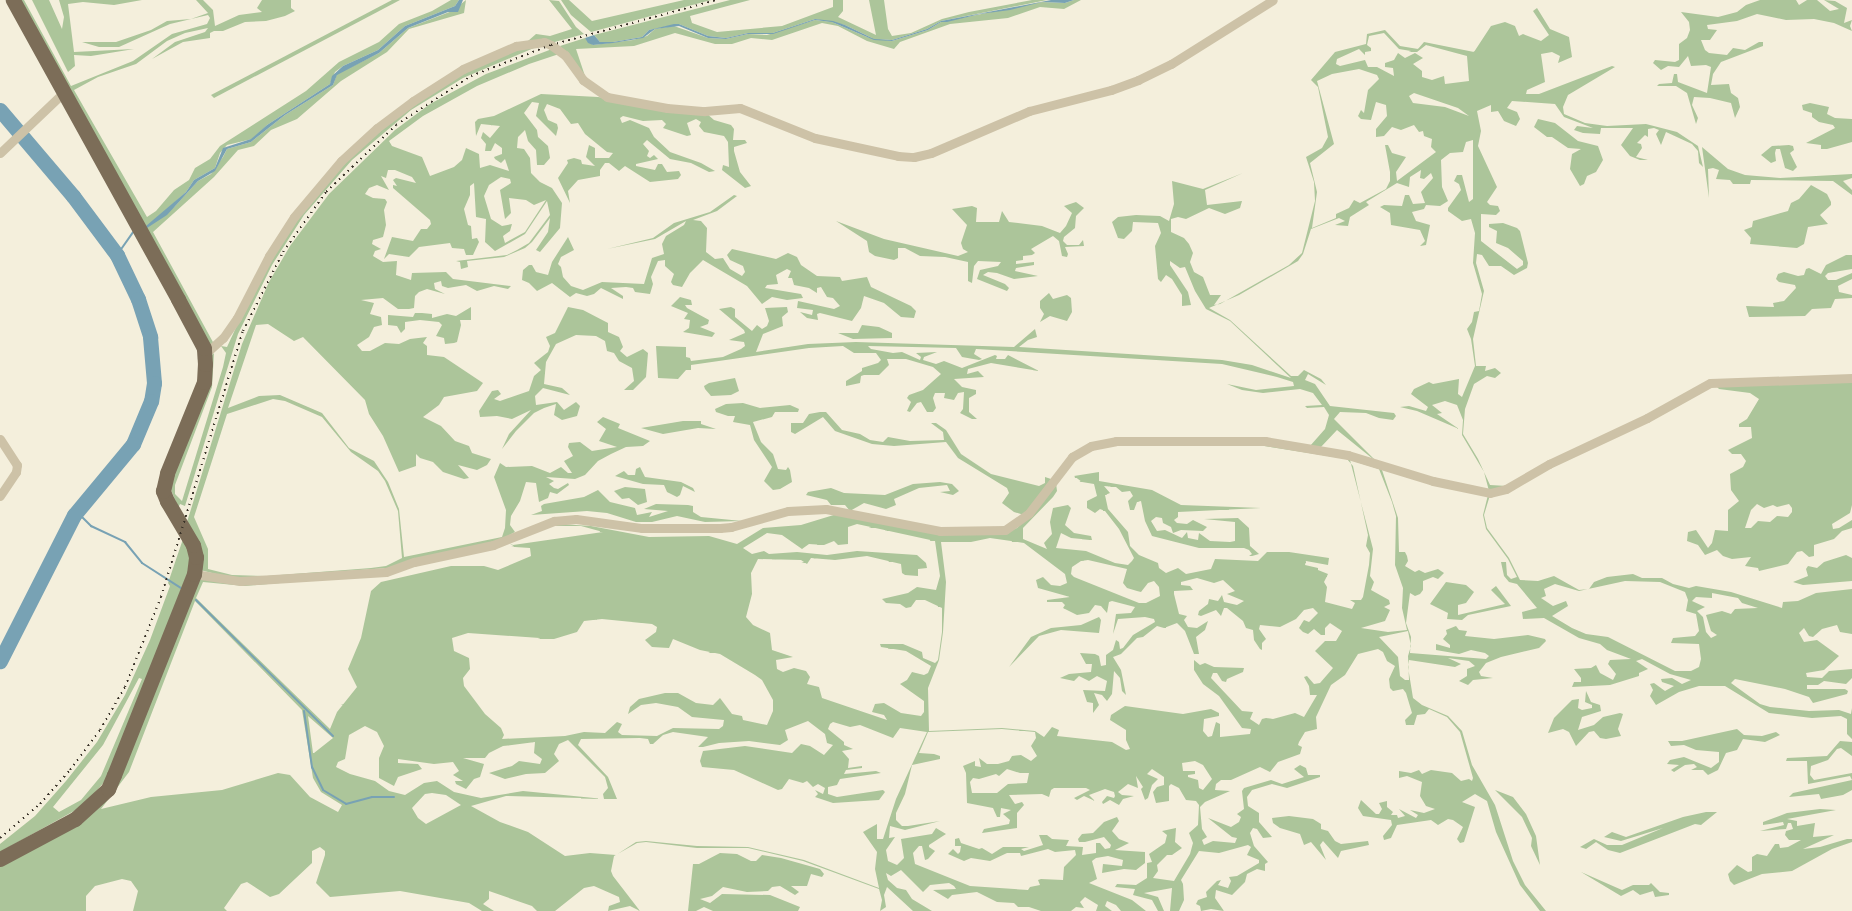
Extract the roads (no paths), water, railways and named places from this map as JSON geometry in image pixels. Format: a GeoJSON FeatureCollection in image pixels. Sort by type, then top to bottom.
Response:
{"type":"FeatureCollection","features":[{"type":"Feature","properties":{"kind":"main road"},"geometry":{"type":"LineString","coordinates":[[0,859],[75,819],[108,789],[194,573],[196,557],[193,545],[167,501],[164,491],[167,473],[204,382],[205,354],[173,290],[13,0]]}},
{"type":"Feature","properties":{"kind":"street"},"geometry":{"type":"LineString","coordinates":[[205,354],[223,338],[237,318],[269,256],[294,217],[341,161],[377,128],[413,101],[462,69],[516,46],[544,42],[551,45],[565,55],[582,80],[607,97],[667,108],[705,111],[740,108],[815,138],[898,156],[914,157],[932,153],[1029,111],[1103,93],[1138,80],[1171,64],[1274,0]]}},
{"type":"Feature","properties":{"kind":"street"},"geometry":{"type":"LineString","coordinates":[[0,153],[63,93]]}},
{"type":"Feature","properties":{"kind":"street"},"geometry":{"type":"LineString","coordinates":[[194,573],[240,581],[386,572],[414,562],[493,545],[554,521],[565,520],[642,528],[720,528],[788,511],[826,509],[940,531],[1005,530],[1029,513],[1072,457],[1091,446],[1116,441],[1265,441],[1348,456],[1433,481],[1490,493],[1506,489],[1549,464],[1647,418],[1710,383],[1852,378]]}},
{"type":"Feature","properties":{"kind":"street"},"geometry":{"type":"LineString","coordinates":[[0,439],[17,465],[16,472],[0,496]]}},
{"type":"Feature","properties":{"kind":"water"},"geometry":{"type":"Polygon","coordinates":[[[459,0],[463,0],[458,12],[448,12],[408,28],[379,53],[337,75],[333,85],[285,115],[251,142],[227,149],[215,171],[198,181],[167,215],[147,228],[146,226],[186,192],[194,180],[215,168],[223,148],[251,139],[267,125],[330,84],[332,76],[343,66],[378,50],[405,26],[455,6],[459,0]]]}},
{"type":"Feature","properties":{"kind":"water"},"geometry":{"type":"Polygon","coordinates":[[[1051,0],[1074,0],[1065,3],[1042,2],[941,22],[928,30],[892,41],[874,40],[832,22],[815,20],[773,34],[748,34],[726,39],[708,38],[679,26],[655,29],[643,38],[613,43],[593,45],[585,38],[594,35],[600,42],[613,42],[642,37],[649,30],[679,24],[708,36],[726,38],[748,33],[773,33],[815,19],[833,21],[845,25],[874,39],[892,40],[927,29],[941,21],[1051,0]]]}},
{"type":"Feature","properties":{"kind":"waterway"},"geometry":{"type":"LineString","coordinates":[[0,110],[73,196],[117,255],[138,299],[150,337],[154,383],[151,401],[133,444],[74,515],[0,661]]}},
{"type":"Feature","properties":{"kind":"waterway"},"geometry":{"type":"LineString","coordinates":[[117,255],[133,232]]}},
{"type":"Feature","properties":{"kind":"waterway"},"geometry":{"type":"LineString","coordinates":[[74,515],[80,515],[91,526],[125,542],[142,563],[181,588]]}},
{"type":"Feature","properties":{"kind":"waterway"},"geometry":{"type":"LineString","coordinates":[[196,600],[333,736]]}},
{"type":"Feature","properties":{"kind":"waterway"},"geometry":{"type":"LineString","coordinates":[[304,711],[312,767],[323,790],[346,804],[372,797],[394,797]]}},
{"type":"Feature","properties":{"kind":"railway"},"geometry":{"type":"LineString","coordinates":[[0,838],[40,804],[70,770],[100,730],[125,687],[161,597],[243,331],[283,252],[326,192],[396,125],[471,76],[551,45],[717,0]]}}]}
